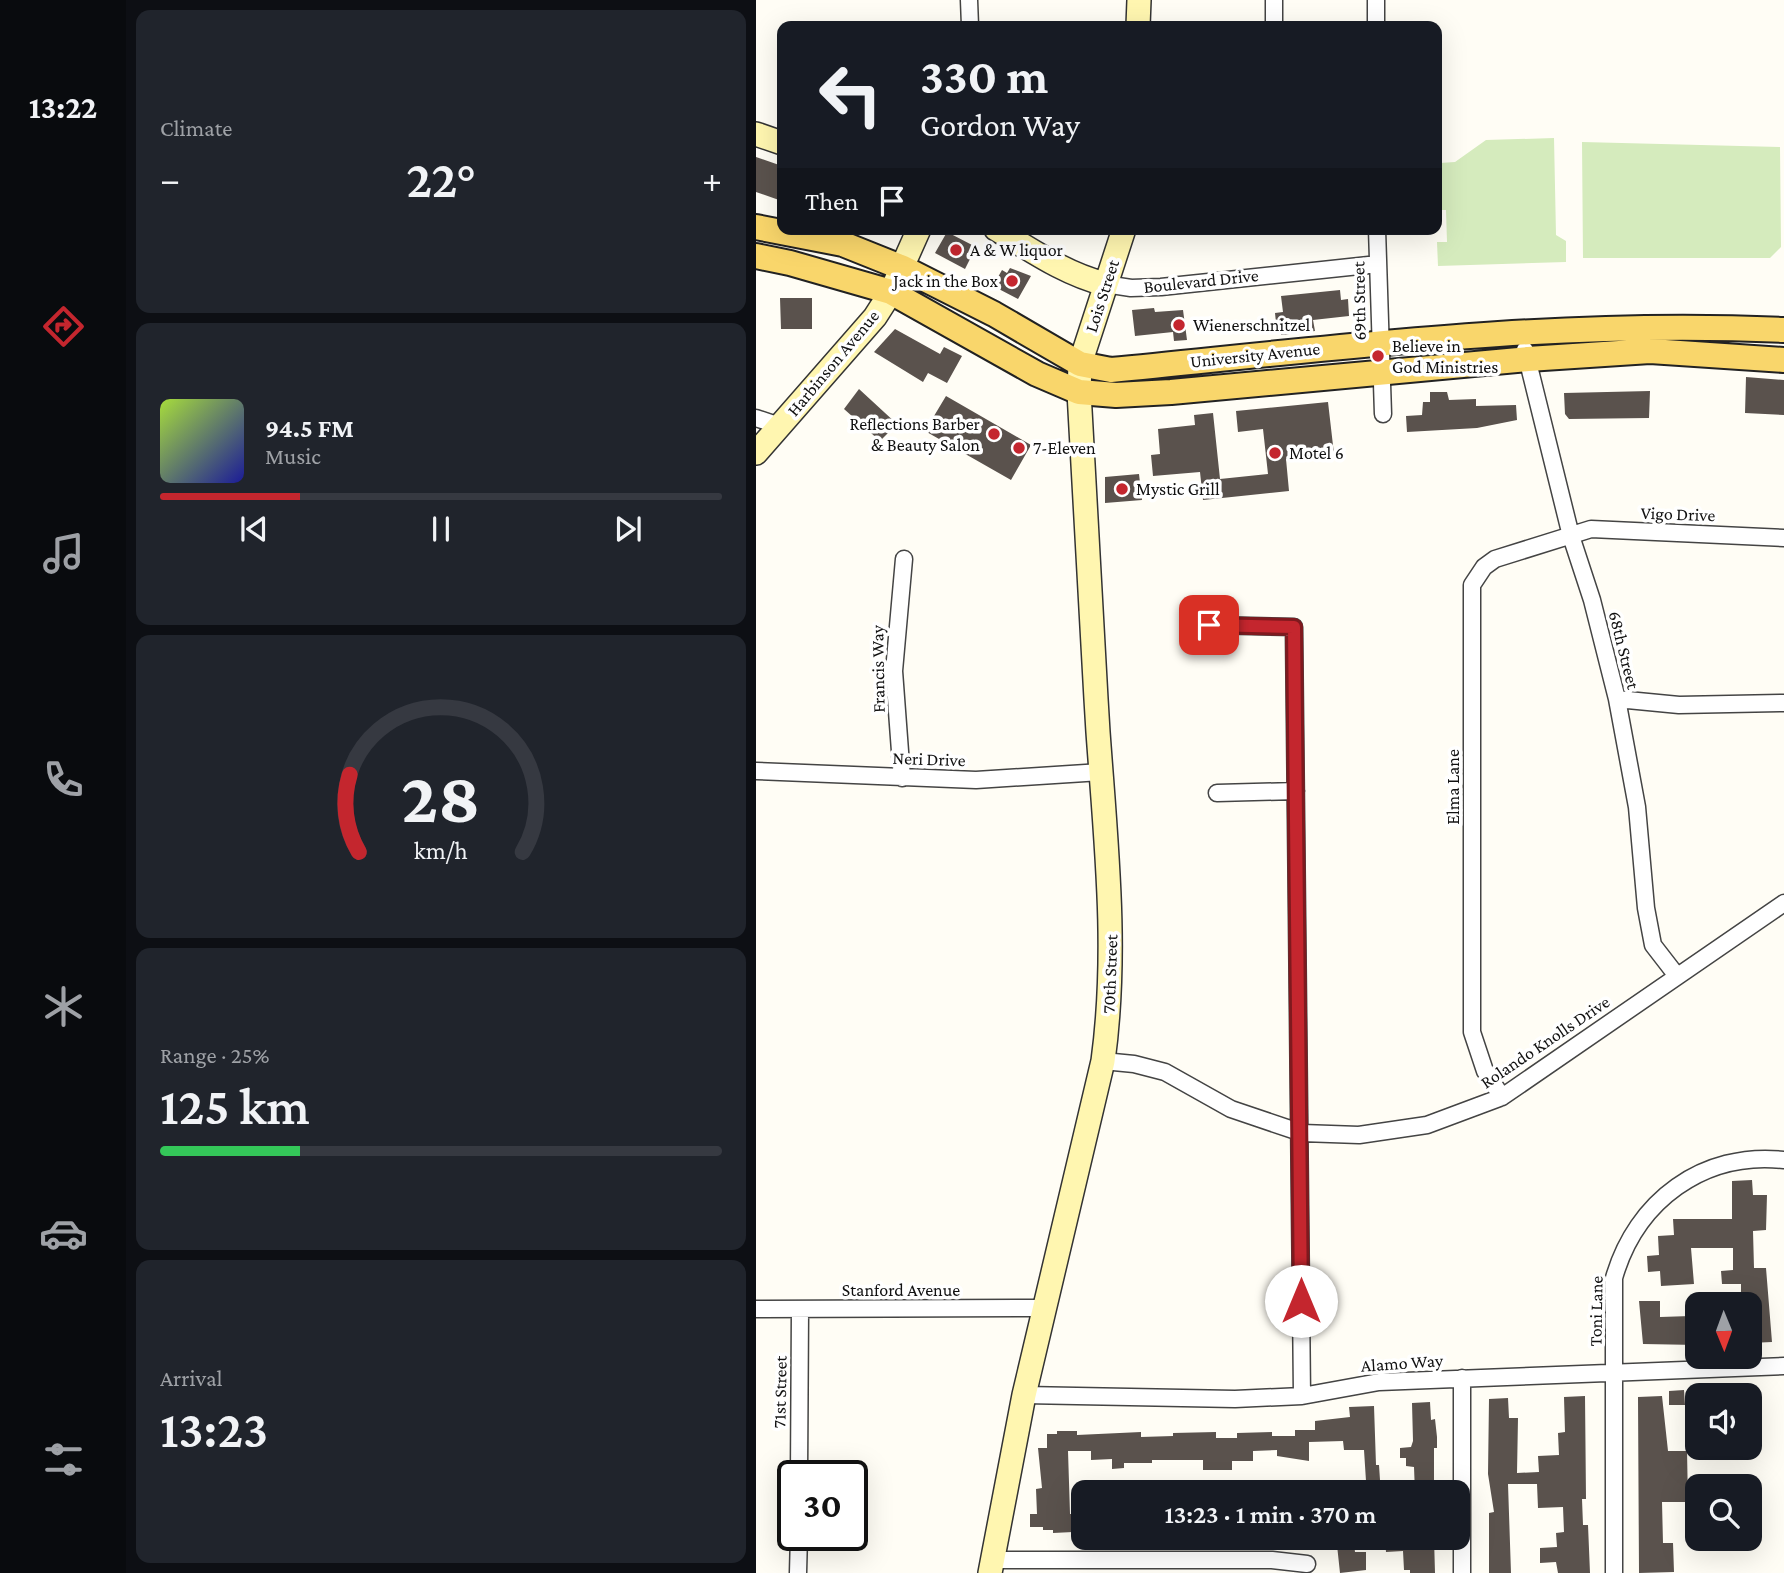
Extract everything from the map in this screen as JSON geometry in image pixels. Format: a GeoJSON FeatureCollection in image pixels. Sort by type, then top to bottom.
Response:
{"type":"FeatureCollection","features":[{"type":"Feature","properties":{"kind":"main road"},"geometry":{"type":"LineString","coordinates":[[1138,21],[1139,0]]}},
{"type":"Feature","properties":{"kind":"main road"},"geometry":{"type":"LineString","coordinates":[[756,134],[777,141]]}},
{"type":"Feature","properties":{"kind":"main road","name":"University Avenue"},"geometry":{"type":"LineString","coordinates":[[756,227],[777,231]]}},
{"type":"Feature","properties":{"kind":"main road","name":"University Avenue"},"geometry":{"type":"LineString","coordinates":[[797,235],[843,244],[903,268],[1030,332],[1080,364],[1111,370],[1521,331],[1691,326],[1784,330]]}},
{"type":"Feature","properties":{"kind":"main road","name":"Harbinson Avenue"},"geometry":{"type":"LineString","coordinates":[[756,453],[844,354],[891,292],[917,235]]}},
{"type":"Feature","properties":{"kind":"main road","name":"Boulevard Drive"},"geometry":{"type":"LineString","coordinates":[[1006,235],[1061,268],[1105,284]]}},
{"type":"Feature","properties":{"kind":"main road","name":"Lois Street"},"geometry":{"type":"LineString","coordinates":[[1080,364],[1122,235]]}},
{"type":"Feature","properties":{"kind":"main road","name":"University Avenue"},"geometry":{"type":"LineString","coordinates":[[756,256],[790,262],[891,292],[1037,374],[1079,392],[1116,395],[1171,392],[1528,359],[1650,351],[1784,360]]}},
{"type":"Feature","properties":{"kind":"main road","name":"70th Street"},"geometry":{"type":"LineString","coordinates":[[991,1566],[1024,1395],[1103,1061],[1112,931],[1079,392],[1080,364]]}},
{"type":"Feature","properties":{"kind":"street"},"geometry":{"type":"LineString","coordinates":[[969,0],[970,21]]}},
{"type":"Feature","properties":{"kind":"street"},"geometry":{"type":"LineString","coordinates":[[1274,0],[1274,21]]}},
{"type":"Feature","properties":{"kind":"street"},"geometry":{"type":"LineString","coordinates":[[1376,0],[1376,21]]}},
{"type":"Feature","properties":{"kind":"street","name":"69th Street"},"geometry":{"type":"LineString","coordinates":[[1377,235],[1378,343],[1383,414]]}},
{"type":"Feature","properties":{"kind":"street","name":"Boulevard Drive"},"geometry":{"type":"LineString","coordinates":[[1105,284],[1131,288],[1161,286],[1378,264]]}},
{"type":"Feature","properties":{"kind":"street","name":"68th Street"},"geometry":{"type":"LineString","coordinates":[[1521,331],[1571,536],[1592,600],[1617,699],[1637,807],[1646,908],[1653,945],[1676,976]]}},
{"type":"Feature","properties":{"kind":"street"},"geometry":{"type":"LineString","coordinates":[[756,418],[779,426]]}},
{"type":"Feature","properties":{"kind":"street","name":"Vigo Drive"},"geometry":{"type":"LineString","coordinates":[[1571,536],[1591,529],[1784,538]]}},
{"type":"Feature","properties":{"kind":"street","name":"Elma Lane"},"geometry":{"type":"LineString","coordinates":[[1502,1097],[1485,1071],[1472,1032],[1472,585],[1483,567],[1495,559],[1571,536]]}},
{"type":"Feature","properties":{"kind":"street","name":"Francis Way"},"geometry":{"type":"LineString","coordinates":[[902,778],[894,671],[904,559]]}},
{"type":"Feature","properties":{"kind":"street"},"geometry":{"type":"LineString","coordinates":[[1209,625],[1294,627],[1302,1396]]}},
{"type":"Feature","properties":{"kind":"street"},"geometry":{"type":"LineString","coordinates":[[1617,699],[1679,705],[1784,703]]}},
{"type":"Feature","properties":{"kind":"street","name":"Neri Drive"},"geometry":{"type":"LineString","coordinates":[[756,771],[976,780],[1101,772]]}},
{"type":"Feature","properties":{"kind":"street"},"geometry":{"type":"LineString","coordinates":[[1217,793],[1296,791]]}},
{"type":"Feature","properties":{"kind":"street","name":"Rolando Knolls Drive"},"geometry":{"type":"LineString","coordinates":[[1103,1061],[1134,1064],[1165,1072],[1231,1109],[1301,1133],[1351,1135],[1395,1132],[1452,1117],[1502,1097],[1784,902]]}},
{"type":"Feature","properties":{"kind":"street","name":"Toni Lane"},"geometry":{"type":"LineString","coordinates":[[1614,1573],[1614,1278],[1625,1245],[1644,1215],[1669,1191],[1714,1166],[1748,1159],[1784,1160]]}},
{"type":"Feature","properties":{"kind":"street","name":"Stanford Avenue"},"geometry":{"type":"LineString","coordinates":[[756,1309],[1046,1308]]}},
{"type":"Feature","properties":{"kind":"street","name":"71st Street"},"geometry":{"type":"LineString","coordinates":[[799,1460],[800,1309]]}},
{"type":"Feature","properties":{"kind":"street","name":"Alamo Way"},"geometry":{"type":"LineString","coordinates":[[1024,1395],[1235,1399],[1302,1396],[1379,1382],[1784,1366]]}},
{"type":"Feature","properties":{"kind":"street"},"geometry":{"type":"LineString","coordinates":[[1462,1378],[1462,1573]]}},
{"type":"Feature","properties":{"kind":"street"},"geometry":{"type":"LineString","coordinates":[[798,1573],[799,1551]]}},
{"type":"Feature","properties":{"kind":"street"},"geometry":{"type":"LineString","coordinates":[[991,1566],[1272,1560],[1307,1564]]}},
{"type":"Feature","properties":{"kind":"green space"},"geometry":{"type":"Polygon","coordinates":[[[1554,138],[1556,235],[1566,241],[1566,262],[1438,266],[1437,242],[1447,242],[1446,210],[1442,210],[1442,163],[1455,162],[1486,140],[1554,138]]]}},
{"type":"Feature","properties":{"kind":"green space"},"geometry":{"type":"Polygon","coordinates":[[[1582,142],[1780,147],[1781,247],[1770,258],[1583,258],[1582,142]]]}},
{"type":"Feature","properties":{"kind":"building"},"geometry":{"type":"Polygon","coordinates":[[[756,157],[777,164],[777,199],[756,192],[756,157]]]}},
{"type":"Feature","properties":{"kind":"building","name":"A & W liquor"},"geometry":{"type":"Polygon","coordinates":[[[945,235],[953,235],[976,247],[965,269],[935,253],[945,235]]]}},
{"type":"Feature","properties":{"kind":"building","name":"Jack in the Box"},"geometry":{"type":"Polygon","coordinates":[[[1010,268],[1031,276],[1018,299],[993,286],[1002,270],[1007,273],[1010,268]]]}},
{"type":"Feature","properties":{"kind":"building"},"geometry":{"type":"Polygon","coordinates":[[[1340,290],[1341,300],[1348,299],[1349,316],[1313,320],[1315,331],[1281,335],[1281,332],[1277,332],[1275,313],[1283,312],[1281,296],[1340,290]]]}},
{"type":"Feature","properties":{"kind":"building"},"geometry":{"type":"Polygon","coordinates":[[[780,298],[812,298],[812,329],[781,329],[780,298]]]}},
{"type":"Feature","properties":{"kind":"building"},"geometry":{"type":"Polygon","coordinates":[[[1154,308],[1155,312],[1183,310],[1187,340],[1174,341],[1173,332],[1135,336],[1132,310],[1154,308]]]}},
{"type":"Feature","properties":{"kind":"building"},"geometry":{"type":"Polygon","coordinates":[[[895,329],[940,354],[944,347],[962,356],[947,383],[928,373],[923,382],[874,352],[895,329]]]}},
{"type":"Feature","properties":{"kind":"building"},"geometry":{"type":"Polygon","coordinates":[[[1746,377],[1784,380],[1784,415],[1745,413],[1746,377]]]}},
{"type":"Feature","properties":{"kind":"building"},"geometry":{"type":"Polygon","coordinates":[[[859,389],[897,424],[880,441],[844,409],[859,389]]]}},
{"type":"Feature","properties":{"kind":"building"},"geometry":{"type":"Polygon","coordinates":[[[1650,391],[1649,418],[1569,419],[1565,414],[1564,393],[1650,391]]]}},
{"type":"Feature","properties":{"kind":"building"},"geometry":{"type":"Polygon","coordinates":[[[1430,392],[1447,392],[1449,400],[1476,399],[1476,406],[1516,405],[1517,420],[1477,428],[1407,432],[1406,416],[1422,415],[1423,402],[1430,402],[1430,392]]]}},
{"type":"Feature","properties":{"kind":"building"},"geometry":{"type":"Polygon","coordinates":[[[946,396],[1031,445],[1011,480],[925,431],[946,396]]]}},
{"type":"Feature","properties":{"kind":"building"},"geometry":{"type":"Polygon","coordinates":[[[1328,402],[1334,454],[1286,459],[1289,491],[1203,500],[1200,472],[1153,476],[1151,455],[1160,454],[1158,429],[1195,425],[1194,415],[1213,413],[1220,479],[1268,474],[1263,429],[1238,432],[1236,411],[1328,402]]]}},
{"type":"Feature","properties":{"kind":"building","name":"Mystic Grill"},"geometry":{"type":"Polygon","coordinates":[[[1139,474],[1142,500],[1105,503],[1105,477],[1139,474]]]}},
{"type":"Feature","properties":{"kind":"building"},"geometry":{"type":"Polygon","coordinates":[[[1752,1180],[1753,1195],[1767,1195],[1766,1230],[1753,1231],[1754,1268],[1766,1268],[1772,1342],[1762,1342],[1762,1292],[1741,1292],[1741,1284],[1722,1284],[1721,1271],[1733,1270],[1733,1248],[1691,1248],[1694,1284],[1661,1286],[1660,1271],[1648,1272],[1647,1256],[1659,1255],[1658,1236],[1674,1235],[1673,1219],[1732,1219],[1732,1181],[1752,1180]]]}},
{"type":"Feature","properties":{"kind":"building"},"geometry":{"type":"Polygon","coordinates":[[[1639,1301],[1660,1301],[1660,1317],[1685,1316],[1685,1345],[1643,1344],[1639,1301]]]}},
{"type":"Feature","properties":{"kind":"building"},"geometry":{"type":"Polygon","coordinates":[[[1684,1390],[1685,1405],[1669,1405],[1669,1391],[1684,1390]]]}},
{"type":"Feature","properties":{"kind":"building"},"geometry":{"type":"Polygon","coordinates":[[[1585,1396],[1586,1499],[1582,1499],[1583,1525],[1588,1525],[1590,1573],[1558,1573],[1556,1562],[1540,1563],[1540,1548],[1557,1547],[1556,1533],[1564,1532],[1563,1507],[1538,1508],[1537,1484],[1508,1484],[1511,1573],[1489,1573],[1489,1513],[1494,1512],[1488,1474],[1489,1399],[1508,1398],[1509,1418],[1518,1418],[1517,1473],[1539,1472],[1538,1456],[1559,1455],[1558,1433],[1565,1432],[1564,1397],[1585,1396]]]}},
{"type":"Feature","properties":{"kind":"building"},"geometry":{"type":"Polygon","coordinates":[[[1662,1396],[1668,1451],[1685,1451],[1685,1460],[1687,1460],[1685,1502],[1662,1502],[1663,1543],[1673,1543],[1674,1572],[1639,1573],[1638,1397],[1662,1396]]]}},
{"type":"Feature","properties":{"kind":"building"},"geometry":{"type":"Polygon","coordinates":[[[1430,1402],[1431,1420],[1435,1419],[1437,1448],[1434,1448],[1434,1480],[1414,1480],[1414,1467],[1406,1466],[1406,1458],[1400,1458],[1400,1448],[1411,1447],[1413,1441],[1412,1403],[1430,1402]]]}},
{"type":"Feature","properties":{"kind":"building"},"geometry":{"type":"Polygon","coordinates":[[[1374,1406],[1376,1465],[1379,1465],[1380,1480],[1366,1480],[1364,1450],[1344,1450],[1343,1441],[1309,1442],[1309,1461],[1277,1456],[1277,1450],[1253,1451],[1253,1461],[1232,1461],[1232,1470],[1203,1470],[1203,1460],[1152,1460],[1152,1463],[1124,1463],[1124,1468],[1112,1469],[1112,1459],[1091,1460],[1091,1451],[1068,1451],[1071,1532],[1053,1533],[1053,1530],[1043,1530],[1043,1527],[1030,1527],[1030,1514],[1037,1514],[1036,1489],[1042,1488],[1038,1448],[1047,1448],[1047,1434],[1057,1434],[1057,1431],[1077,1431],[1077,1435],[1141,1432],[1141,1437],[1216,1432],[1216,1438],[1237,1438],[1237,1433],[1272,1432],[1272,1436],[1295,1436],[1295,1430],[1315,1430],[1315,1421],[1350,1417],[1349,1407],[1374,1406]]]}},
{"type":"Feature","properties":{"kind":"building"},"geometry":{"type":"Polygon","coordinates":[[[1338,1550],[1366,1552],[1366,1570],[1340,1573],[1338,1550]]]}},
{"type":"Feature","properties":{"kind":"building"},"geometry":{"type":"Polygon","coordinates":[[[1386,1550],[1434,1550],[1435,1573],[1410,1573],[1410,1570],[1404,1570],[1403,1551],[1386,1550]]]}},
{"type":"Feature","properties":{"kind":"place","name":"A & W liquor"},"geometry":{"type":"Point","coordinates":[956,250]}},
{"type":"Feature","properties":{"kind":"place","name":"Jack in the Box"},"geometry":{"type":"Point","coordinates":[1012,281]}},
{"type":"Feature","properties":{"kind":"place","name":"Wienerschnitzel"},"geometry":{"type":"Point","coordinates":[1179,325]}},
{"type":"Feature","properties":{"kind":"place","name":"Believe in God Ministries"},"geometry":{"type":"Point","coordinates":[1378,356]}},
{"type":"Feature","properties":{"kind":"place","name":"Reflections Barber & Beauty Salon"},"geometry":{"type":"Point","coordinates":[994,434]}},
{"type":"Feature","properties":{"kind":"place","name":"7-Eleven"},"geometry":{"type":"Point","coordinates":[1019,448]}},
{"type":"Feature","properties":{"kind":"place","name":"Motel 6"},"geometry":{"type":"Point","coordinates":[1275,453]}},
{"type":"Feature","properties":{"kind":"place","name":"Mystic Grill"},"geometry":{"type":"Point","coordinates":[1122,489]}},
{"type":"Feature","properties":{"kind":"route"},"geometry":{"type":"LineString","coordinates":[[1209,625],[1294,627],[1301,1301]]}}]}
